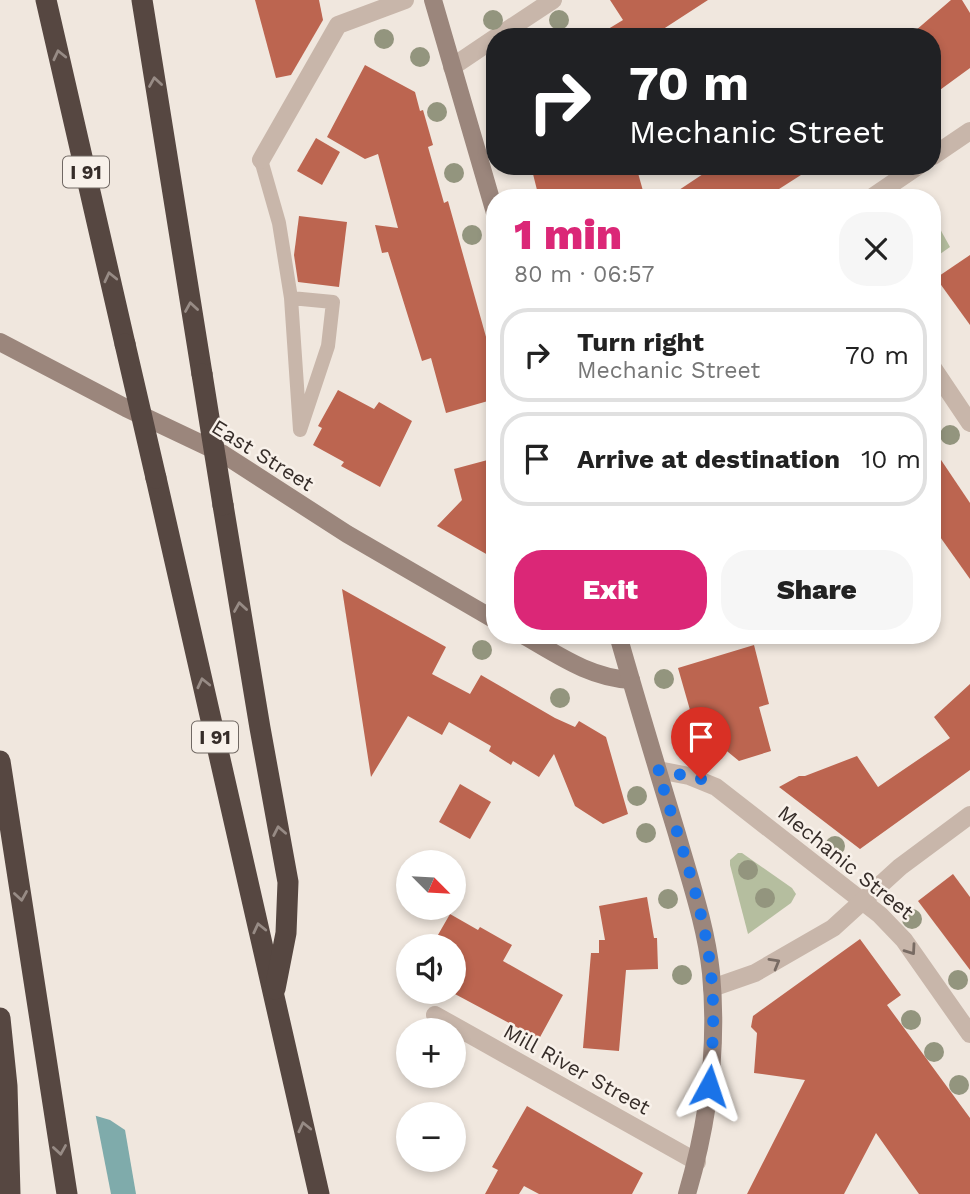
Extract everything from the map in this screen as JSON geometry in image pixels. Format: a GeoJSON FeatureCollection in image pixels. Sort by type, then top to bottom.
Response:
{"type":"FeatureCollection","features":[{"type":"Feature","properties":{"kind":"highway","name":"I 91"},"geometry":{"type":"LineString","coordinates":[[46,0],[319,1194]]}},
{"type":"Feature","properties":{"kind":"highway"},"geometry":{"type":"LineString","coordinates":[[142,0],[223,505],[288,882],[286,933],[274,995]]}},
{"type":"Feature","properties":{"kind":"highway"},"geometry":{"type":"LineString","coordinates":[[0,761],[66,1194]]}},
{"type":"Feature","properties":{"kind":"highway"},"geometry":{"type":"LineString","coordinates":[[0,858],[10,829]]}},
{"type":"Feature","properties":{"kind":"highway"},"geometry":{"type":"LineString","coordinates":[[0,1017],[8,1114],[10,1194]]}},
{"type":"Feature","properties":{"kind":"main road"},"geometry":{"type":"LineString","coordinates":[[433,0],[488,189]]}},
{"type":"Feature","properties":{"kind":"main road","name":"East Street"},"geometry":{"type":"LineString","coordinates":[[0,342],[76,384],[223,454],[347,534],[486,615]]}},
{"type":"Feature","properties":{"kind":"main road"},"geometry":{"type":"LineString","coordinates":[[539,644],[592,673],[631,680]]}},
{"type":"Feature","properties":{"kind":"main road"},"geometry":{"type":"LineString","coordinates":[[621,644],[691,883],[708,956],[712,988],[713,1024],[709,1086],[696,1162],[687,1194]]}},
{"type":"Feature","properties":{"kind":"street"},"geometry":{"type":"LineString","coordinates":[[261,160],[338,25],[405,0]]}},
{"type":"Feature","properties":{"kind":"street"},"geometry":{"type":"LineString","coordinates":[[510,28],[553,0]]}},
{"type":"Feature","properties":{"kind":"street"},"geometry":{"type":"LineString","coordinates":[[452,67],[486,44]]}},
{"type":"Feature","properties":{"kind":"street"},"geometry":{"type":"LineString","coordinates":[[941,151],[970,131]]}},
{"type":"Feature","properties":{"kind":"street"},"geometry":{"type":"LineString","coordinates":[[884,189],[905,175]]}},
{"type":"Feature","properties":{"kind":"street"},"geometry":{"type":"LineString","coordinates":[[941,380],[970,424]]}},
{"type":"Feature","properties":{"kind":"street","name":"Mechanic Street"},"geometry":{"type":"LineString","coordinates":[[658,770],[689,776],[716,787],[863,902],[904,940],[970,1034]]}},
{"type":"Feature","properties":{"kind":"street"},"geometry":{"type":"LineString","coordinates":[[712,988],[739,980],[769,966],[833,928],[900,867],[970,815]]}},
{"type":"Feature","properties":{"kind":"street","name":"Mill River Street"},"geometry":{"type":"LineString","coordinates":[[435,1015],[696,1162]]}},
{"type":"Feature","properties":{"kind":"lane"},"geometry":{"type":"LineString","coordinates":[[261,160],[279,223],[291,298],[300,430],[328,346],[333,302],[291,298]]}},
{"type":"Feature","properties":{"kind":"green space"},"geometry":{"type":"Polygon","coordinates":[[[941,231],[950,247],[941,253],[941,231]]]}},
{"type":"Feature","properties":{"kind":"green space"},"geometry":{"type":"Polygon","coordinates":[[[742,853],[792,888],[796,894],[791,903],[748,934],[730,865],[730,860],[742,853]]]}},
{"type":"Feature","properties":{"kind":"water"},"geometry":{"type":"Polygon","coordinates":[[[93,1115],[110,1120],[125,1130],[136,1194],[0,1194],[93,1115]]]}},
{"type":"Feature","properties":{"kind":"pier"},"geometry":{"type":"Polygon","coordinates":[[[95,1112],[111,1194],[0,1194],[0,1135],[95,1112]]]}},
{"type":"Feature","properties":{"kind":"building"},"geometry":{"type":"Polygon","coordinates":[[[255,0],[319,0],[323,20],[291,75],[276,78],[255,0]]]}},
{"type":"Feature","properties":{"kind":"building"},"geometry":{"type":"Polygon","coordinates":[[[610,0],[708,0],[665,28],[610,28],[623,20],[610,0]]]}},
{"type":"Feature","properties":{"kind":"building"},"geometry":{"type":"Polygon","coordinates":[[[951,0],[962,0],[970,13],[970,68],[941,89],[941,28],[918,28],[951,0]]]}},
{"type":"Feature","properties":{"kind":"building"},"geometry":{"type":"Polygon","coordinates":[[[365,65],[415,92],[433,145],[428,147],[444,203],[448,201],[486,337],[486,402],[446,413],[431,358],[422,361],[388,252],[382,253],[375,225],[398,228],[378,154],[365,159],[327,137],[365,65]]]}},
{"type":"Feature","properties":{"kind":"building"},"geometry":{"type":"Polygon","coordinates":[[[316,138],[340,152],[322,185],[297,171],[316,138]]]}},
{"type":"Feature","properties":{"kind":"building"},"geometry":{"type":"Polygon","coordinates":[[[533,175],[639,175],[642,189],[537,189],[533,175]]]}},
{"type":"Feature","properties":{"kind":"building"},"geometry":{"type":"Polygon","coordinates":[[[702,175],[801,175],[779,189],[680,189],[702,175]]]}},
{"type":"Feature","properties":{"kind":"building"},"geometry":{"type":"Polygon","coordinates":[[[299,216],[347,222],[339,287],[298,282],[294,255],[299,216]]]}},
{"type":"Feature","properties":{"kind":"building"},"geometry":{"type":"Polygon","coordinates":[[[970,255],[970,325],[941,285],[941,275],[970,255]]]}},
{"type":"Feature","properties":{"kind":"building"},"geometry":{"type":"Polygon","coordinates":[[[338,390],[374,409],[379,402],[412,421],[380,487],[341,466],[344,462],[313,445],[322,428],[318,426],[338,390]]]}},
{"type":"Feature","properties":{"kind":"building"},"geometry":{"type":"Polygon","coordinates":[[[486,460],[486,554],[437,526],[462,500],[454,469],[486,460]]]}},
{"type":"Feature","properties":{"kind":"building"},"geometry":{"type":"Polygon","coordinates":[[[941,460],[970,503],[970,579],[941,538],[941,460]]]}},
{"type":"Feature","properties":{"kind":"building"},"geometry":{"type":"Polygon","coordinates":[[[342,589],[446,647],[432,674],[470,694],[481,675],[555,718],[575,727],[579,721],[606,737],[628,814],[603,824],[575,806],[554,754],[539,777],[513,761],[511,765],[489,751],[491,746],[449,722],[442,735],[408,716],[371,777],[342,589]]]}},
{"type":"Feature","properties":{"kind":"building"},"geometry":{"type":"Polygon","coordinates":[[[754,645],[769,704],[759,707],[771,751],[739,761],[694,724],[678,668],[754,645]]]}},
{"type":"Feature","properties":{"kind":"building"},"geometry":{"type":"Polygon","coordinates":[[[970,684],[970,770],[860,849],[779,787],[799,776],[857,756],[878,787],[950,738],[934,717],[970,684]]]}},
{"type":"Feature","properties":{"kind":"building"},"geometry":{"type":"Polygon","coordinates":[[[460,784],[491,802],[470,839],[439,822],[460,784]]]}},
{"type":"Feature","properties":{"kind":"building"},"geometry":{"type":"Polygon","coordinates":[[[953,874],[970,897],[970,970],[918,901],[953,874]]]}},
{"type":"Feature","properties":{"kind":"building"},"geometry":{"type":"Polygon","coordinates":[[[647,897],[654,938],[657,938],[658,969],[626,970],[619,1051],[583,1048],[591,953],[599,953],[599,940],[605,940],[599,906],[647,897]]]}},
{"type":"Feature","properties":{"kind":"building"},"geometry":{"type":"Polygon","coordinates":[[[447,920],[460,920],[478,930],[480,927],[512,945],[503,961],[563,995],[539,1039],[466,1000],[466,934],[438,934],[447,920]]]}},
{"type":"Feature","properties":{"kind":"building"},"geometry":{"type":"Polygon","coordinates":[[[860,939],[901,995],[887,1005],[970,1118],[970,1194],[919,1194],[876,1133],[844,1194],[747,1194],[805,1080],[754,1073],[757,1033],[751,1027],[753,1016],[860,939]]]}},
{"type":"Feature","properties":{"kind":"building"},"geometry":{"type":"Polygon","coordinates":[[[527,1106],[643,1173],[632,1194],[539,1194],[524,1186],[519,1194],[485,1194],[498,1170],[492,1167],[527,1106]]]}},
{"type":"Feature","properties":{"kind":"route"},"geometry":{"type":"LineString","coordinates":[[701,779],[658,770],[691,883],[711,972],[713,1024],[709,1086]]}}]}
